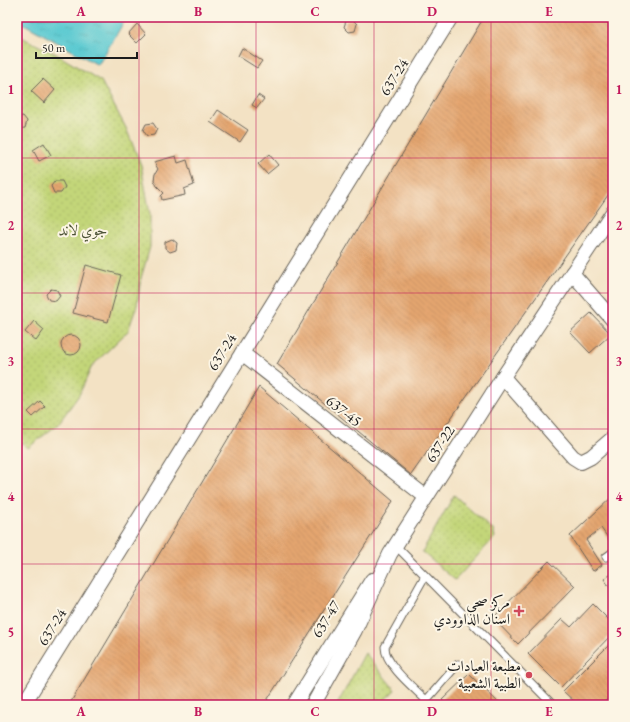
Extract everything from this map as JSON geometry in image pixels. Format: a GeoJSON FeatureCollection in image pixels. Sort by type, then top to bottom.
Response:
{"type":"FeatureCollection","features":[{"type":"Feature","properties":{"kind":"street","name":"637-24"},"geometry":{"type":"LineString","coordinates":[[24,705],[451,17]]}},
{"type":"Feature","properties":{"kind":"street","name":"637-22"},"geometry":{"type":"LineString","coordinates":[[313,705],[358,623],[393,550],[503,377],[613,212]]}},
{"type":"Feature","properties":{"kind":"street"},"geometry":{"type":"LineString","coordinates":[[572,273],[613,320]]}},
{"type":"Feature","properties":{"kind":"street","name":"637-45"},"geometry":{"type":"LineString","coordinates":[[242,353],[426,497]]}},
{"type":"Feature","properties":{"kind":"street"},"geometry":{"type":"LineString","coordinates":[[503,377],[573,457],[581,462],[591,457],[613,438]]}},
{"type":"Feature","properties":{"kind":"street","name":"637-47"},"geometry":{"type":"LineString","coordinates":[[294,705],[352,610],[393,550]]}},
{"type":"Feature","properties":{"kind":"lane"},"geometry":{"type":"LineString","coordinates":[[393,550],[425,576],[553,705]]}},
{"type":"Feature","properties":{"kind":"lane"},"geometry":{"type":"LineString","coordinates":[[606,557],[613,552]]}},
{"type":"Feature","properties":{"kind":"lane"},"geometry":{"type":"LineString","coordinates":[[425,576],[385,647],[385,653],[424,703],[458,664]]}},
{"type":"Feature","properties":{"kind":"green space","name":"جوي لاند"},"geometry":{"type":"Polygon","coordinates":[[[17,35],[56,54],[101,81],[126,128],[141,165],[150,214],[150,247],[141,278],[137,305],[128,331],[92,366],[79,395],[58,424],[28,448],[23,443],[17,445],[17,35]]]}},
{"type":"Feature","properties":{"kind":"green space"},"geometry":{"type":"Polygon","coordinates":[[[454,495],[493,530],[495,537],[455,580],[422,552],[454,495]]]}},
{"type":"Feature","properties":{"kind":"green space"},"geometry":{"type":"Polygon","coordinates":[[[365,653],[395,690],[379,705],[337,705],[365,653]]]}},
{"type":"Feature","properties":{"kind":"water"},"geometry":{"type":"Polygon","coordinates":[[[17,17],[127,17],[98,65],[17,20],[17,17]]]}},
{"type":"Feature","properties":{"kind":"building"},"geometry":{"type":"Polygon","coordinates":[[[484,17],[613,17],[613,188],[411,475],[277,364],[484,17]]]}},
{"type":"Feature","properties":{"kind":"building"},"geometry":{"type":"Polygon","coordinates":[[[352,19],[357,24],[355,31],[349,32],[344,27],[346,21],[352,19]]]}},
{"type":"Feature","properties":{"kind":"building"},"geometry":{"type":"Polygon","coordinates":[[[137,24],[146,34],[137,43],[128,34],[137,24]]]}},
{"type":"Feature","properties":{"kind":"building"},"geometry":{"type":"Polygon","coordinates":[[[242,48],[262,61],[257,68],[238,56],[242,48]]]}},
{"type":"Feature","properties":{"kind":"building"},"geometry":{"type":"Polygon","coordinates":[[[43,79],[55,90],[44,103],[31,91],[43,79]]]}},
{"type":"Feature","properties":{"kind":"building"},"geometry":{"type":"Polygon","coordinates":[[[258,95],[264,99],[257,108],[252,105],[258,95]]]}},
{"type":"Feature","properties":{"kind":"building"},"geometry":{"type":"Polygon","coordinates":[[[218,110],[248,130],[240,142],[210,122],[218,110]]]}},
{"type":"Feature","properties":{"kind":"building"},"geometry":{"type":"Polygon","coordinates":[[[23,116],[27,121],[25,128],[18,129],[17,117],[23,116]]]}},
{"type":"Feature","properties":{"kind":"building"},"geometry":{"type":"Polygon","coordinates":[[[153,123],[157,129],[154,135],[147,136],[143,130],[146,124],[153,123]]]}},
{"type":"Feature","properties":{"kind":"building"},"geometry":{"type":"Polygon","coordinates":[[[44,143],[51,155],[39,161],[33,150],[44,143]]]}},
{"type":"Feature","properties":{"kind":"building"},"geometry":{"type":"Polygon","coordinates":[[[269,154],[278,165],[267,174],[258,164],[269,154]]]}},
{"type":"Feature","properties":{"kind":"building"},"geometry":{"type":"Polygon","coordinates":[[[176,156],[178,163],[187,160],[194,185],[184,189],[185,195],[162,200],[161,196],[164,193],[157,186],[154,180],[158,169],[154,162],[176,156]]]}},
{"type":"Feature","properties":{"kind":"building"},"geometry":{"type":"Polygon","coordinates":[[[55,181],[62,181],[65,187],[61,193],[54,193],[51,186],[55,181]]]}},
{"type":"Feature","properties":{"kind":"building"},"geometry":{"type":"Polygon","coordinates":[[[172,239],[177,243],[176,250],[170,252],[165,248],[165,242],[172,239]]]}},
{"type":"Feature","properties":{"kind":"building"},"geometry":{"type":"Polygon","coordinates":[[[86,265],[121,275],[108,322],[73,313],[86,265]]]}},
{"type":"Feature","properties":{"kind":"building"},"geometry":{"type":"Polygon","coordinates":[[[51,289],[57,290],[60,296],[56,301],[49,300],[46,294],[51,289]]]}},
{"type":"Feature","properties":{"kind":"building"},"geometry":{"type":"Polygon","coordinates":[[[591,313],[611,334],[590,353],[570,332],[591,313]]]}},
{"type":"Feature","properties":{"kind":"building"},"geometry":{"type":"Polygon","coordinates":[[[34,321],[44,330],[36,341],[25,332],[34,321]]]}},
{"type":"Feature","properties":{"kind":"building"},"geometry":{"type":"Polygon","coordinates":[[[71,335],[78,338],[81,345],[78,352],[71,355],[64,352],[61,345],[64,338],[71,335]]]}},
{"type":"Feature","properties":{"kind":"building"},"geometry":{"type":"Polygon","coordinates":[[[259,387],[393,501],[264,705],[69,705],[259,387]]]}},
{"type":"Feature","properties":{"kind":"building"},"geometry":{"type":"Polygon","coordinates":[[[40,401],[45,406],[33,417],[28,412],[40,401]]]}},
{"type":"Feature","properties":{"kind":"building"},"geometry":{"type":"Polygon","coordinates":[[[613,496],[613,540],[611,542],[601,528],[586,540],[602,565],[593,571],[570,536],[613,496]]]}},
{"type":"Feature","properties":{"kind":"building"},"geometry":{"type":"Polygon","coordinates":[[[549,561],[575,586],[518,644],[493,618],[549,561]]]}},
{"type":"Feature","properties":{"kind":"building"},"geometry":{"type":"Polygon","coordinates":[[[613,573],[613,592],[604,579],[613,573]]]}},
{"type":"Feature","properties":{"kind":"building"},"geometry":{"type":"Polygon","coordinates":[[[593,604],[613,624],[613,633],[561,687],[528,654],[562,619],[571,627],[593,604]]]}},
{"type":"Feature","properties":{"kind":"building"},"geometry":{"type":"Polygon","coordinates":[[[613,641],[613,694],[601,705],[578,705],[563,691],[613,641]]]}},
{"type":"Feature","properties":{"kind":"building"},"geometry":{"type":"Polygon","coordinates":[[[469,674],[501,705],[447,705],[442,700],[469,674]]]}},
{"type":"Feature","properties":{"kind":"place","name":"مركز صحي اسنان الداوودي"},"geometry":{"type":"Point","coordinates":[519,611]}},
{"type":"Feature","properties":{"kind":"place","name":"مطبعة العيادات الطبية الشعبية"},"geometry":{"type":"Point","coordinates":[529,675]}}]}
